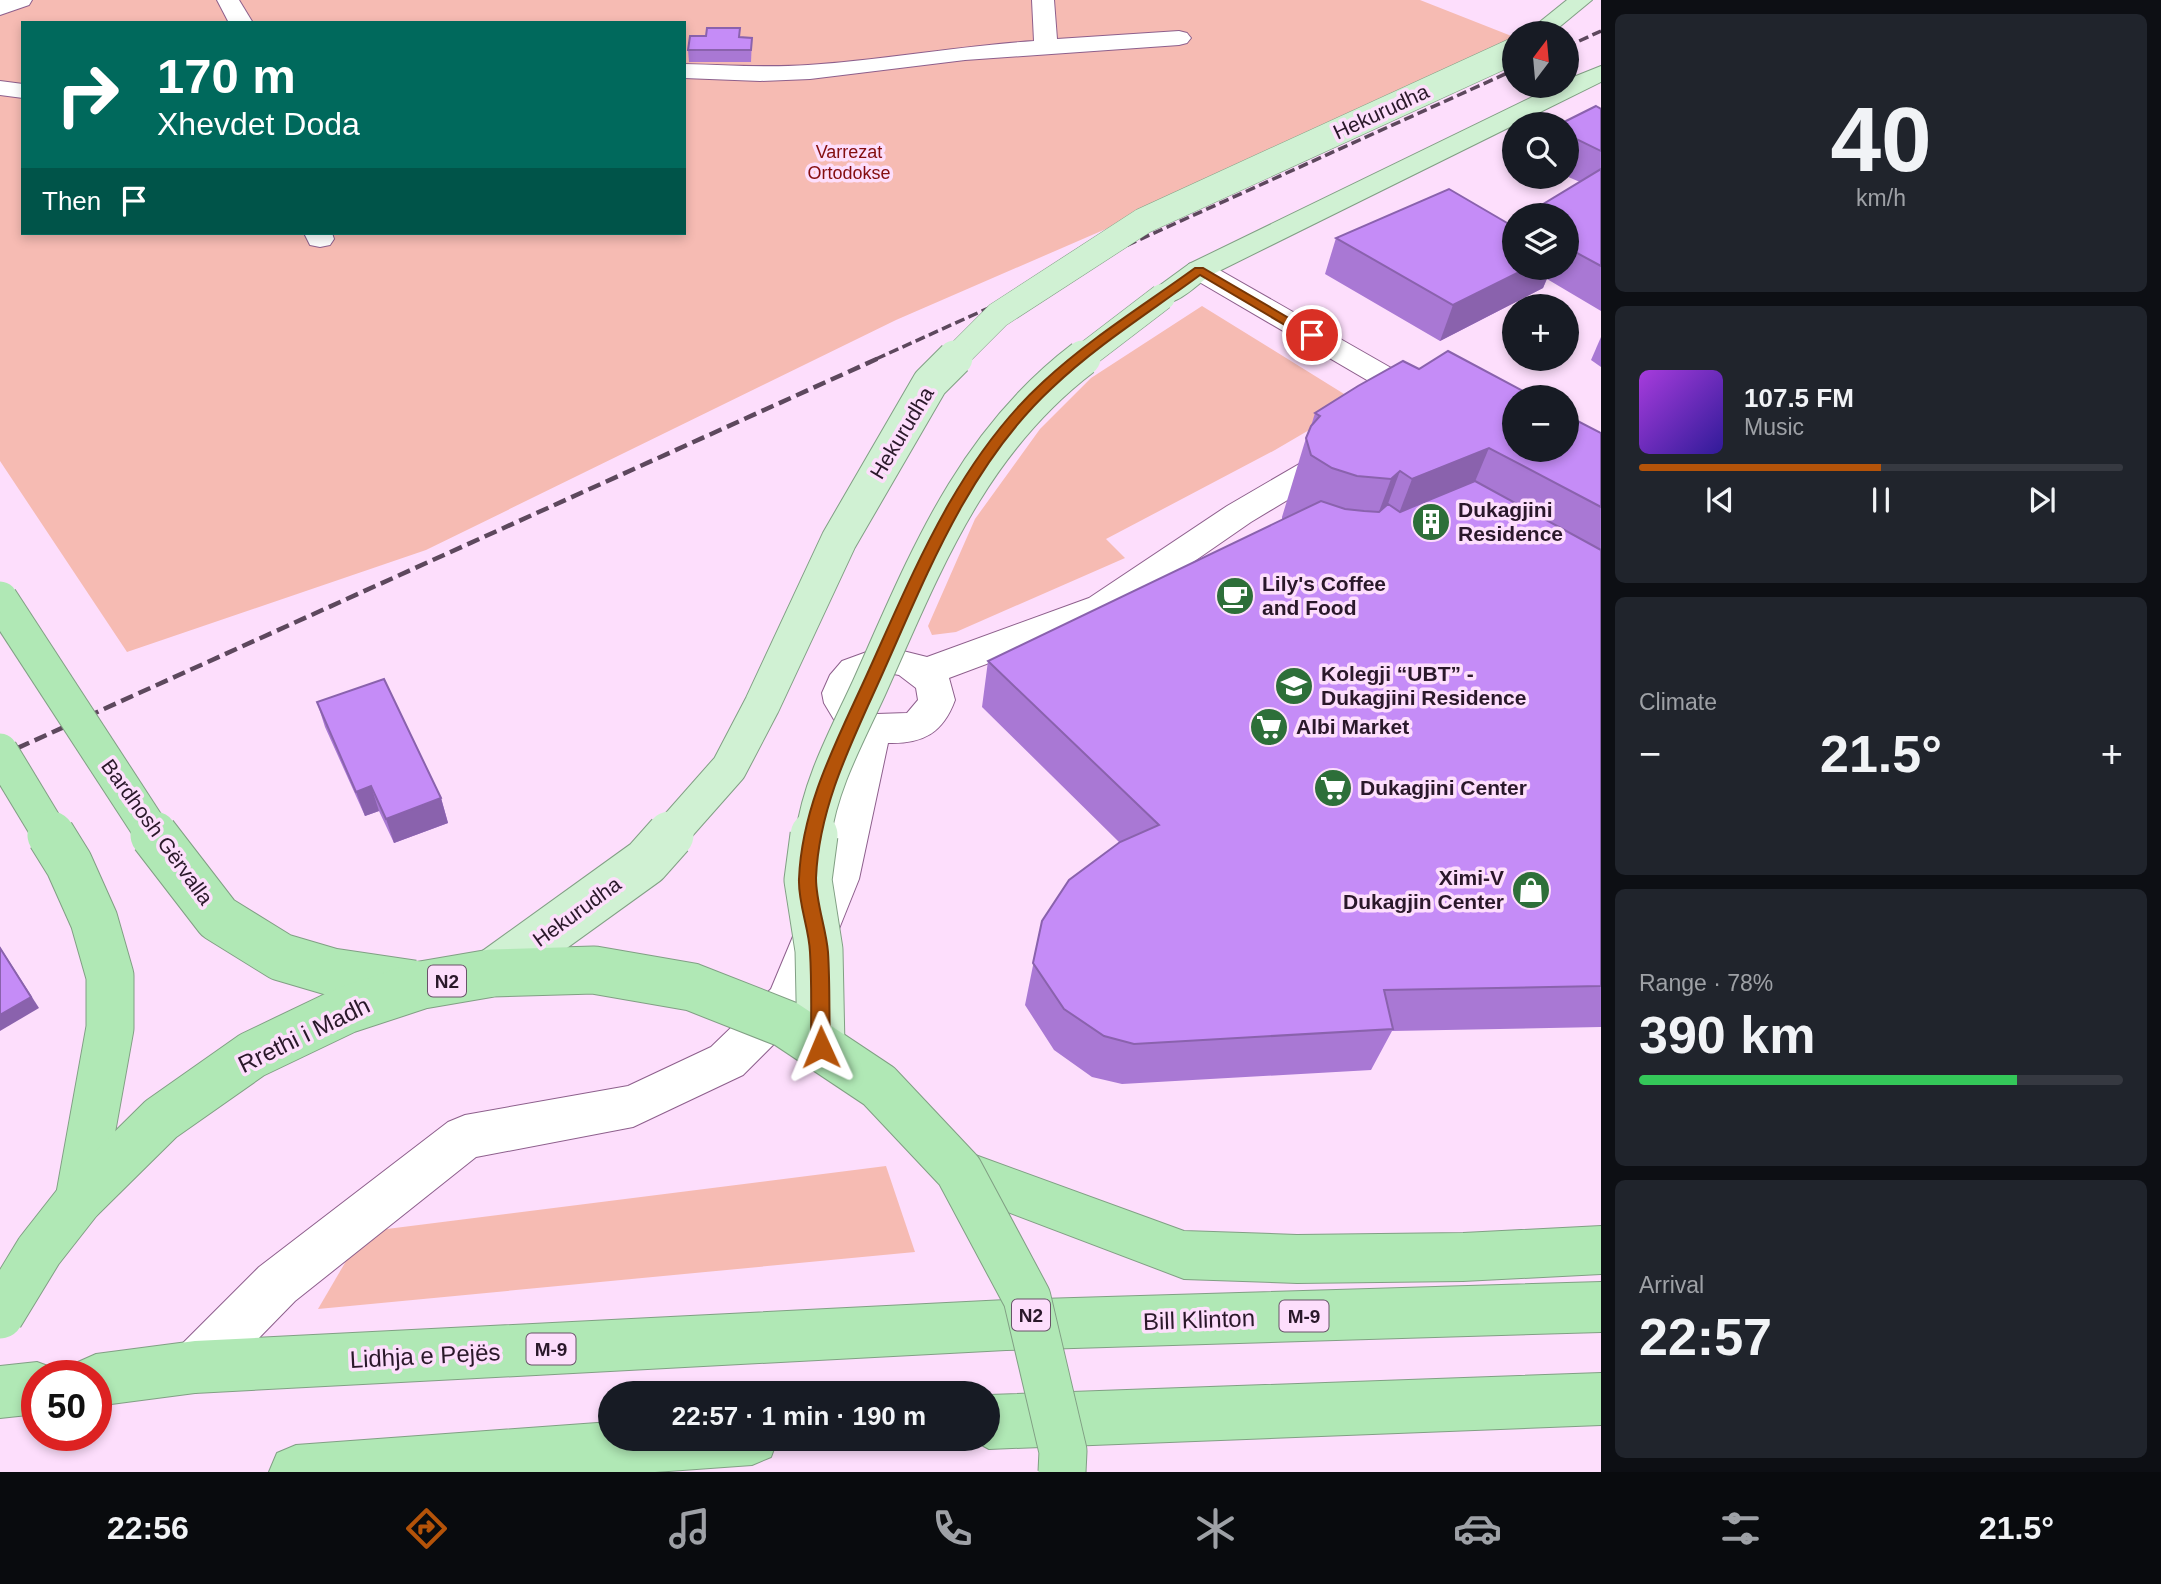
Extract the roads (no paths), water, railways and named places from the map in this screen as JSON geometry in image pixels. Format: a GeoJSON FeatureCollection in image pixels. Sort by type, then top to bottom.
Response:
{"type":"FeatureCollection","features":[{"type":"Feature","properties":{"kind":"highway","name":"Bardhosh Gërvalla"},"geometry":{"type":"LineString","coordinates":[[0,599],[144,822],[218,918],[281,957],[332,972],[422,985]]}},
{"type":"Feature","properties":{"kind":"highway","name":"N2"},"geometry":{"type":"LineString","coordinates":[[0,751],[69,864],[94,920],[110,976],[110,1028],[79,1200]]}},
{"type":"Feature","properties":{"kind":"highway","name":"Rrethi i Madh"},"geometry":{"type":"LineString","coordinates":[[0,1315],[19,1261],[161,1119],[252,1055],[346,1010],[422,985],[492,973],[594,970],[692,987],[786,1024],[879,1086],[959,1171],[1027,1298],[1063,1451],[1062,1472]]}},
{"type":"Feature","properties":{"kind":"highway"},"geometry":{"type":"LineString","coordinates":[[959,1171],[1184,1255],[1297,1259],[1463,1257],[1601,1250]]}},
{"type":"Feature","properties":{"kind":"highway","name":"Bill Klinton"},"geometry":{"type":"LineString","coordinates":[[1006,1325],[1601,1307]]}},
{"type":"Feature","properties":{"kind":"highway","name":"Lidhja e Pejës"},"geometry":{"type":"LineString","coordinates":[[112,1378],[195,1367],[1006,1325]]}},
{"type":"Feature","properties":{"kind":"highway"},"geometry":{"type":"LineString","coordinates":[[0,1392],[21,1390]]}},
{"type":"Feature","properties":{"kind":"highway"},"geometry":{"type":"LineString","coordinates":[[1005,1421],[1601,1399]]}},
{"type":"Feature","properties":{"kind":"highway"},"geometry":{"type":"LineString","coordinates":[[296,1472],[598,1449]]}},
{"type":"Feature","properties":{"kind":"main road"},"geometry":{"type":"LineString","coordinates":[[1554,21],[1581,0]]}},
{"type":"Feature","properties":{"kind":"main road","name":"Hekurudha"},"geometry":{"type":"LineString","coordinates":[[492,973],[646,862],[729,768],[762,705],[839,540],[930,383],[998,315],[1143,221],[1502,56]]}},
{"type":"Feature","properties":{"kind":"main road"},"geometry":{"type":"LineString","coordinates":[[821,1047],[819,950],[808,880],[817,809],[928,556],[965,489],[1004,433],[1047,385],[1199,270],[1601,73]]}},
{"type":"Feature","properties":{"kind":"street"},"geometry":{"type":"LineString","coordinates":[[0,8],[22,0]]}},
{"type":"Feature","properties":{"kind":"street"},"geometry":{"type":"LineString","coordinates":[[228,0],[239,21]]}},
{"type":"Feature","properties":{"kind":"street"},"geometry":{"type":"LineString","coordinates":[[1043,0],[1046,47]]}},
{"type":"Feature","properties":{"kind":"street"},"geometry":{"type":"LineString","coordinates":[[686,71],[760,74],[810,72],[965,53],[1179,38]]}},
{"type":"Feature","properties":{"kind":"street"},"geometry":{"type":"LineString","coordinates":[[0,88],[21,91]]}},
{"type":"Feature","properties":{"kind":"street"},"geometry":{"type":"LineString","coordinates":[[1199,270],[1410,410],[1502,445]]}},
{"type":"Feature","properties":{"kind":"street"},"geometry":{"type":"LineString","coordinates":[[926,672],[1102,607],[1239,514],[1365,440]]}},
{"type":"Feature","properties":{"kind":"street"},"geometry":{"type":"LineString","coordinates":[[883,659],[899,660],[926,672],[934,682],[938,694],[930,716],[904,729],[872,727],[857,720],[842,700],[841,688],[846,677],[855,668],[883,659]]}},
{"type":"Feature","properties":{"kind":"street"},"geometry":{"type":"LineString","coordinates":[[195,1367],[277,1284],[465,1137],[633,1106],[727,1061],[788,1001],[838,879],[872,727]]}},
{"type":"Feature","properties":{"kind":"railway"},"geometry":{"type":"LineString","coordinates":[[1579,41],[1601,31]]}},
{"type":"Feature","properties":{"kind":"railway"},"geometry":{"type":"LineString","coordinates":[[876,359],[1502,75]]}},
{"type":"Feature","properties":{"kind":"railway"},"geometry":{"type":"LineString","coordinates":[[0,756],[879,358]]}},
{"type":"Feature","properties":{"kind":"place","name":"Dukagjini Residence"},"geometry":{"type":"Point","coordinates":[1431,522]}},
{"type":"Feature","properties":{"kind":"place","name":"Lily's Coffee and Food"},"geometry":{"type":"Point","coordinates":[1235,596]}},
{"type":"Feature","properties":{"kind":"place","name":"Kolegji “UBT” - Dukagjini Residence"},"geometry":{"type":"Point","coordinates":[1294,686]}},
{"type":"Feature","properties":{"kind":"place","name":"Albi Market"},"geometry":{"type":"Point","coordinates":[1269,727]}},
{"type":"Feature","properties":{"kind":"place","name":"Dukagjini Center"},"geometry":{"type":"Point","coordinates":[1333,788]}},
{"type":"Feature","properties":{"kind":"place","name":"Ximi-V Dukagjin Center"},"geometry":{"type":"Point","coordinates":[1531,890]}},
{"type":"Feature","properties":{"kind":"park label","name":"Varrezat Ortodokse"},"geometry":{"type":"Point","coordinates":[849,162]}}]}
